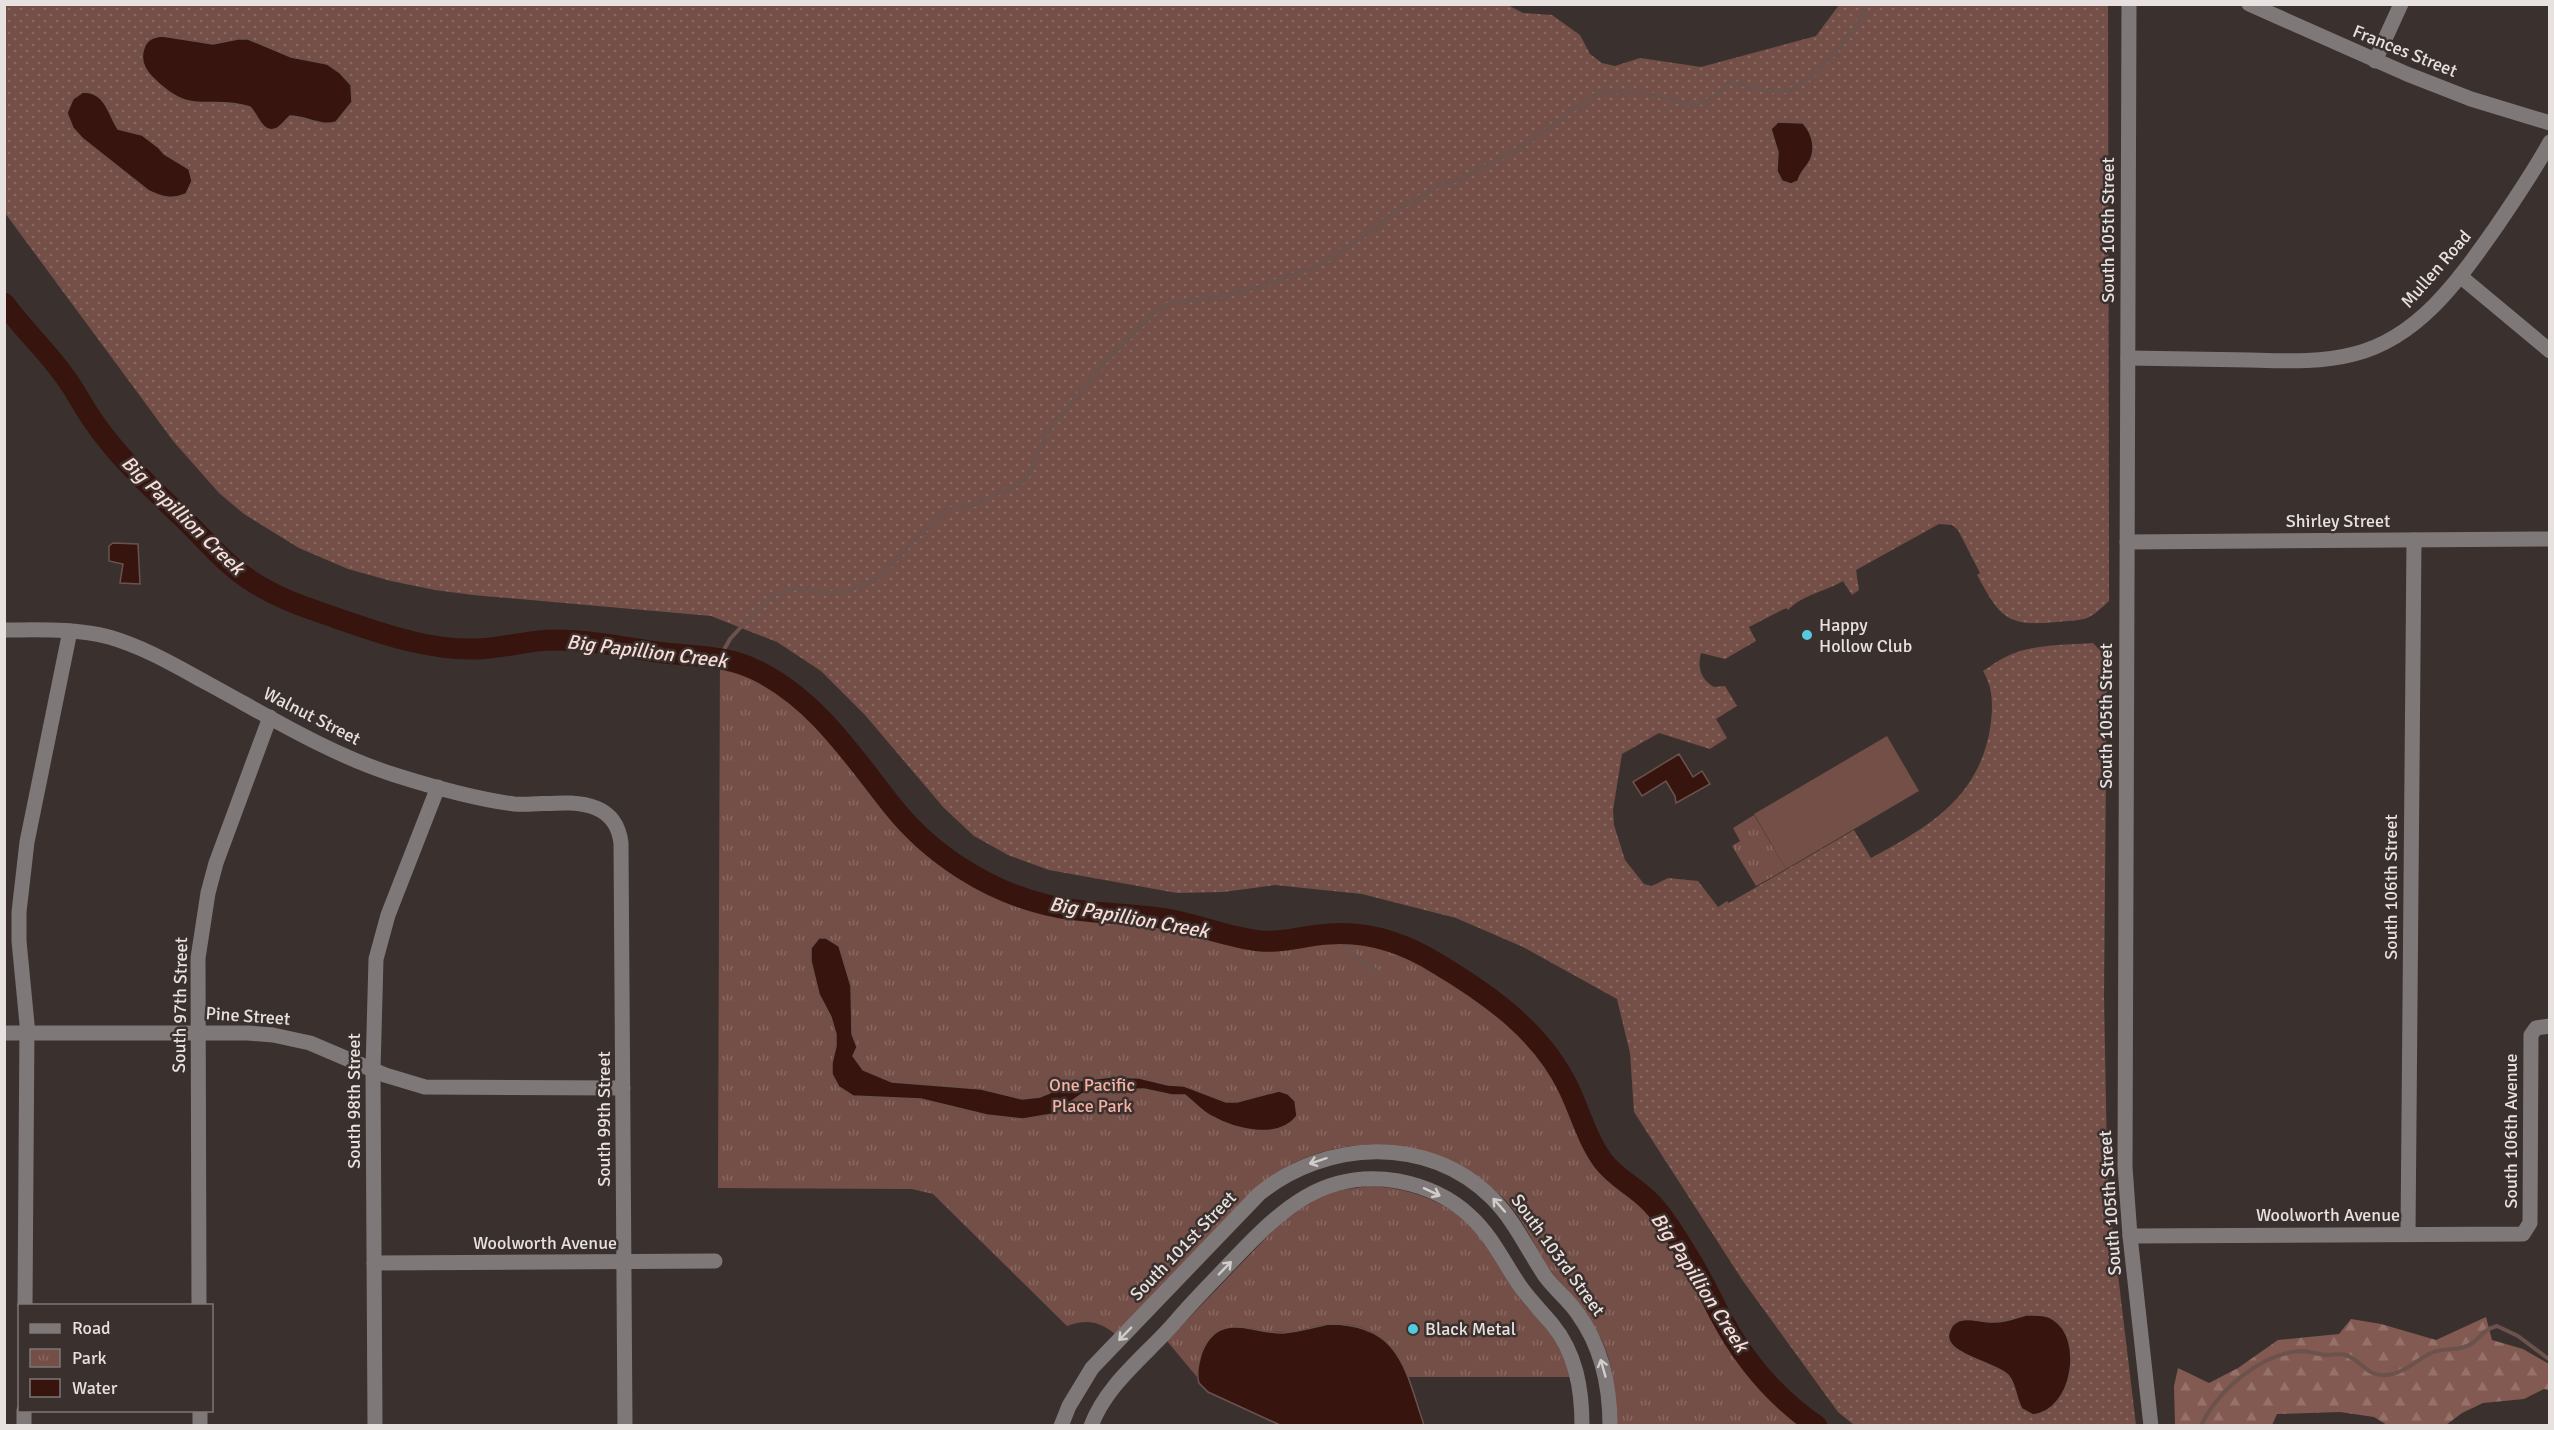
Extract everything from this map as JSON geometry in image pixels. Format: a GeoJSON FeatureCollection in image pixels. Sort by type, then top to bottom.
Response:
{"type":"FeatureCollection","features":[{"type":"Feature","properties":{"kind":"street","name":"South 105th Street"},"geometry":{"type":"LineString","coordinates":[[2129,4],[2125,1167],[2130,1236],[2151,1425]]}},
{"type":"Feature","properties":{"kind":"street","name":"Frances Street"},"geometry":{"type":"LineString","coordinates":[[2249,4],[2375,61],[2471,99],[2550,123]]}},
{"type":"Feature","properties":{"kind":"street"},"geometry":{"type":"LineString","coordinates":[[2375,61],[2401,4]]}},
{"type":"Feature","properties":{"kind":"street","name":"Mullen Road"},"geometry":{"type":"LineString","coordinates":[[2127,358],[2298,361],[2353,355],[2382,345],[2411,327],[2434,306],[2460,276],[2515,199],[2550,142]]}},
{"type":"Feature","properties":{"kind":"street"},"geometry":{"type":"LineString","coordinates":[[2460,276],[2550,351]]}},
{"type":"Feature","properties":{"kind":"street","name":"Shirley Street"},"geometry":{"type":"LineString","coordinates":[[2127,542],[2550,539]]}},
{"type":"Feature","properties":{"kind":"street","name":"South 106th Street"},"geometry":{"type":"LineString","coordinates":[[2408,1234],[2414,540]]}},
{"type":"Feature","properties":{"kind":"street","name":"Walnut Street"},"geometry":{"type":"LineString","coordinates":[[4,630],[70,631],[107,637],[149,652],[358,761],[438,787],[514,804],[581,804],[594,807],[609,816]]}},
{"type":"Feature","properties":{"kind":"street"},"geometry":{"type":"LineString","coordinates":[[25,1304],[27,1033],[19,941],[21,882],[70,631]]}},
{"type":"Feature","properties":{"kind":"street","name":"South 97th Street"},"geometry":{"type":"LineString","coordinates":[[199,1304],[198,958],[208,893],[216,863],[270,717]]}},
{"type":"Feature","properties":{"kind":"street","name":"South 98th Street"},"geometry":{"type":"LineString","coordinates":[[375,1425],[374,986],[379,946],[388,915],[438,787]]}},
{"type":"Feature","properties":{"kind":"street","name":"South 99th Street"},"geometry":{"type":"LineString","coordinates":[[609,816],[615,823],[621,843],[625,1425]]}},
{"type":"Feature","properties":{"kind":"street","name":"South 106th Avenue"},"geometry":{"type":"LineString","coordinates":[[2526,1232],[2530,1223],[2531,1035],[2533,1029],[2550,1026]]}},
{"type":"Feature","properties":{"kind":"street","name":"Pine Street"},"geometry":{"type":"LineString","coordinates":[[4,1033],[248,1033],[293,1038],[328,1048],[373,1070],[409,1083],[440,1088],[623,1088]]}},
{"type":"Feature","properties":{"kind":"street","name":"South 101st Street"},"geometry":{"type":"LineString","coordinates":[[1061,1425],[1068,1406],[1092,1368],[1259,1194],[1286,1174],[1313,1162],[1347,1153],[1375,1151]]}},
{"type":"Feature","properties":{"kind":"street","name":"South 103rd Street"},"geometry":{"type":"LineString","coordinates":[[1375,1151],[1410,1155],[1448,1168],[1478,1186],[1501,1208],[1522,1235],[1546,1277],[1578,1313],[1592,1337],[1607,1382],[1610,1425]]}},
{"type":"Feature","properties":{"kind":"street"},"geometry":{"type":"LineString","coordinates":[[1091,1425],[1103,1401],[1114,1386],[1277,1215],[1316,1190],[1341,1182],[1376,1179],[1404,1182],[1429,1189],[1461,1208],[1485,1232],[1500,1252],[1519,1285],[1558,1332],[1572,1358],[1580,1392],[1582,1425]]}},
{"type":"Feature","properties":{"kind":"street","name":"Woolworth Avenue"},"geometry":{"type":"LineString","coordinates":[[2130,1236],[2516,1234],[2526,1232]]}},
{"type":"Feature","properties":{"kind":"street","name":"Woolworth Avenue"},"geometry":{"type":"LineString","coordinates":[[374,1263],[715,1261]]}},
{"type":"Feature","properties":{"kind":"green space","name":"Happy Hollow Club"},"geometry":{"type":"Polygon","coordinates":[[[1506,4],[1523,13],[1552,15],[1580,35],[1590,54],[1602,63],[1615,66],[1640,58],[1701,67],[1816,36],[1839,5],[2108,5],[2109,601],[2090,617],[2080,620],[2026,623],[2006,616],[1992,601],[1977,575],[1980,573],[1958,530],[1952,525],[1939,524],[1856,570],[1859,590],[1852,595],[1843,581],[1807,597],[1788,610],[1786,608],[1749,627],[1756,641],[1725,659],[1701,653],[1700,668],[1703,677],[1714,687],[1725,686],[1737,706],[1716,719],[1727,738],[1710,749],[1659,733],[1622,754],[1613,810],[1614,825],[1625,860],[1644,884],[1652,886],[1668,878],[1698,881],[1718,907],[1727,901],[1729,903],[1854,830],[1871,858],[1912,835],[1947,808],[1962,792],[1984,753],[1990,729],[1992,706],[1991,692],[1983,671],[1993,664],[2012,654],[2031,648],[2093,643],[2107,658],[2104,996],[2107,1157],[2109,1200],[2136,1425],[1854,1425],[1838,1412],[1743,1281],[1634,1112],[1630,1053],[1617,999],[1523,947],[1456,918],[1362,894],[1275,885],[1223,892],[1177,893],[1049,870],[1008,855],[974,836],[944,808],[865,715],[821,671],[777,642],[711,616],[435,590],[348,569],[299,548],[244,514],[219,493],[174,442],[5,213],[5,5],[1506,4]]]}},
{"type":"Feature","properties":{"kind":"green space","name":"One Pacific Place Park"},"geometry":{"type":"Polygon","coordinates":[[[720,657],[761,674],[798,699],[832,729],[861,763],[896,811],[920,837],[956,864],[1010,893],[1050,905],[1173,920],[1242,939],[1281,941],[1334,933],[1372,937],[1424,957],[1492,1000],[1524,1026],[1550,1056],[1570,1090],[1591,1143],[1610,1170],[1651,1204],[1670,1225],[1693,1262],[1729,1330],[1761,1376],[1774,1390],[1817,1425],[1617,1425],[1613,1378],[1598,1333],[1548,1267],[1519,1218],[1507,1202],[1483,1180],[1456,1164],[1426,1152],[1395,1146],[1363,1145],[1332,1150],[1302,1159],[1274,1175],[1116,1335],[1093,1323],[1080,1322],[1067,1326],[933,1194],[912,1189],[718,1188],[720,657]]]}},
{"type":"Feature","properties":{"kind":"green space"},"geometry":{"type":"Polygon","coordinates":[[[1887,736],[1919,791],[1786,869],[1754,814],[1887,736]]]}},
{"type":"Feature","properties":{"kind":"green space"},"geometry":{"type":"Polygon","coordinates":[[[1754,815],[1786,869],[1756,886],[1732,846],[1740,841],[1733,828],[1754,815]]]}},
{"type":"Feature","properties":{"kind":"green space"},"geometry":{"type":"Polygon","coordinates":[[[1369,1186],[1420,1195],[1450,1210],[1477,1231],[1492,1251],[1519,1298],[1554,1339],[1572,1377],[1408,1377],[1396,1354],[1380,1337],[1358,1327],[1331,1324],[1292,1332],[1264,1333],[1201,1355],[1197,1377],[1167,1341],[1287,1216],[1319,1197],[1336,1191],[1369,1186]]]}},
{"type":"Feature","properties":{"kind":"green space"},"geometry":{"type":"Polygon","coordinates":[[[2486,1317],[2492,1340],[2523,1349],[2549,1364],[2549,1390],[2544,1389],[2524,1399],[2483,1403],[2462,1413],[2446,1425],[2387,1425],[2374,1417],[2340,1412],[2277,1414],[2272,1425],[2175,1425],[2174,1386],[2178,1368],[2209,1383],[2238,1368],[2278,1340],[2339,1334],[2351,1319],[2381,1324],[2436,1340],[2486,1317]]]}},
{"type":"Feature","properties":{"kind":"water"},"geometry":{"type":"Polygon","coordinates":[[[162,36],[213,44],[248,39],[291,57],[327,64],[351,85],[352,102],[336,122],[325,123],[290,116],[281,126],[267,129],[250,107],[189,101],[166,90],[149,74],[143,60],[147,42],[162,36]]]}},
{"type":"Feature","properties":{"kind":"water"},"geometry":{"type":"Polygon","coordinates":[[[83,92],[91,93],[102,100],[118,129],[142,135],[164,154],[189,169],[192,181],[186,194],[167,197],[149,191],[82,138],[73,128],[67,113],[73,99],[83,92]]]}},
{"type":"Feature","properties":{"kind":"water"},"geometry":{"type":"Polygon","coordinates":[[[1778,122],[1803,123],[1813,143],[1811,159],[1798,181],[1791,184],[1782,181],[1777,171],[1778,152],[1771,129],[1778,122]]]}},
{"type":"Feature","properties":{"kind":"water"},"geometry":{"type":"Polygon","coordinates":[[[113,543],[138,544],[140,584],[120,583],[123,564],[109,561],[109,546],[113,543]]]}},
{"type":"Feature","properties":{"kind":"water"},"geometry":{"type":"Polygon","coordinates":[[[1679,754],[1693,777],[1702,771],[1710,784],[1676,803],[1675,796],[1666,781],[1642,796],[1633,782],[1679,754]]]}},
{"type":"Feature","properties":{"kind":"water"},"geometry":{"type":"Polygon","coordinates":[[[819,938],[826,938],[839,946],[851,986],[852,1034],[857,1047],[853,1056],[863,1070],[892,1082],[981,1089],[1022,1099],[1040,1097],[1078,1081],[1111,1077],[1139,1078],[1168,1085],[1184,1086],[1226,1102],[1237,1102],[1279,1091],[1288,1094],[1295,1101],[1297,1116],[1289,1124],[1279,1128],[1255,1130],[1243,1128],[1207,1114],[1185,1095],[1172,1095],[1144,1089],[1091,1091],[1082,1094],[1053,1114],[1023,1119],[987,1115],[921,1099],[853,1096],[839,1087],[832,1074],[836,1034],[831,1017],[819,994],[811,961],[811,948],[819,938]]]}},
{"type":"Feature","properties":{"kind":"water"},"geometry":{"type":"Polygon","coordinates":[[[2026,1315],[2044,1316],[2054,1320],[2063,1329],[2069,1342],[2071,1357],[2070,1372],[2058,1401],[2047,1410],[2033,1415],[2022,1409],[2008,1375],[1958,1350],[1951,1344],[1948,1337],[1952,1327],[1960,1320],[1999,1322],[2026,1315]]]}},
{"type":"Feature","properties":{"kind":"water"},"geometry":{"type":"Polygon","coordinates":[[[1329,1324],[1353,1326],[1372,1332],[1386,1341],[1405,1369],[1424,1425],[1280,1425],[1208,1392],[1199,1383],[1198,1372],[1202,1352],[1209,1339],[1218,1331],[1238,1327],[1283,1333],[1329,1324]]]}},
{"type":"Feature","properties":{"kind":"waterway"},"geometry":{"type":"LineString","coordinates":[[720,657],[730,639],[773,595],[796,588],[830,593],[843,592],[861,586],[880,577],[918,536],[951,509],[974,505],[1021,483],[1029,474],[1046,434],[1105,362],[1155,312],[1169,304],[1259,287],[1318,266],[1371,231],[1393,213],[1438,186],[1458,180],[1529,142],[1594,95],[1616,92],[1640,93],[1698,104],[1715,96],[1730,83],[1778,92],[1796,87],[1833,55],[1855,27],[1868,4]]}},
{"type":"Feature","properties":{"kind":"waterway","name":"Big Papillion Creek"},"geometry":{"type":"LineString","coordinates":[[4,303],[56,365],[104,436],[126,462],[228,563],[246,578],[279,596],[315,611],[381,633],[412,642],[444,647],[485,649],[544,640],[567,640],[708,657],[746,666],[779,683],[816,714],[849,750],[894,808],[926,841],[963,869],[1004,891],[1062,908],[1172,920],[1261,941],[1279,941],[1329,934],[1372,937],[1413,950],[1457,976],[1513,1017],[1545,1050],[1569,1089],[1597,1153],[1613,1172],[1647,1199],[1664,1218],[1696,1269],[1729,1331],[1750,1362],[1774,1390],[1817,1426]]}},
{"type":"Feature","properties":{"kind":"waterway"},"geometry":{"type":"LineString","coordinates":[[1334,933],[1354,955],[1378,972]]}},
{"type":"Feature","properties":{"kind":"waterway"},"geometry":{"type":"LineString","coordinates":[[2201,1426],[2208,1413],[2229,1387],[2256,1366],[2286,1353],[2301,1351],[2325,1355],[2344,1354],[2369,1371],[2386,1375],[2404,1369],[2436,1351],[2466,1346],[2497,1326],[2518,1336],[2550,1360]]}},
{"type":"Feature","properties":{"kind":"place","name":"Happy Hollow Club"},"geometry":{"type":"Point","coordinates":[1807,635]}},
{"type":"Feature","properties":{"kind":"place","name":"Black Metal"},"geometry":{"type":"Point","coordinates":[1413,1329]}}]}
